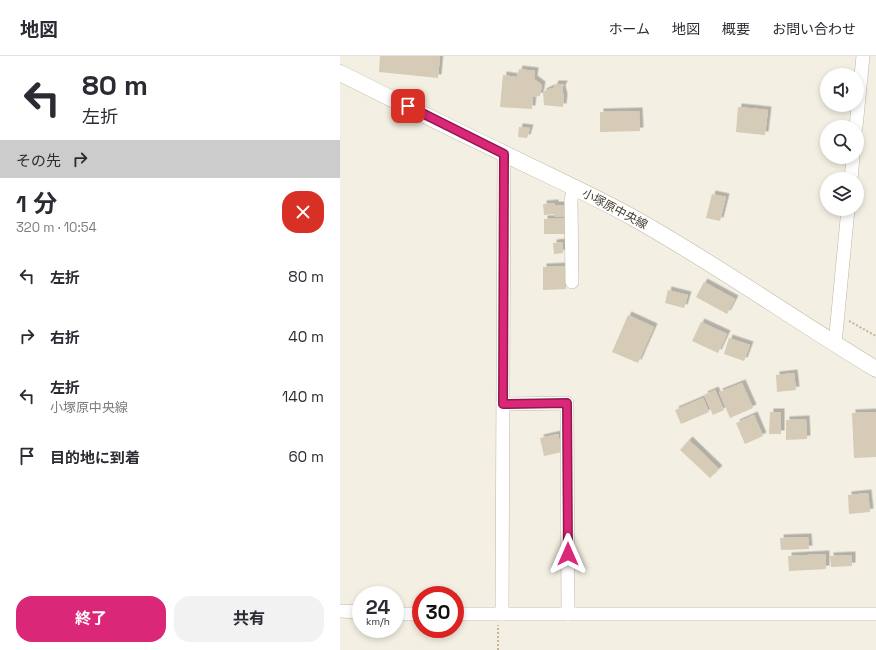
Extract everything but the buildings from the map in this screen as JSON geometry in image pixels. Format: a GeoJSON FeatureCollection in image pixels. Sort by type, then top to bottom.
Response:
{"type":"FeatureCollection","features":[{"type":"Feature","properties":{"kind":"street"},"geometry":{"type":"LineString","coordinates":[[857,120],[863,56]]}},
{"type":"Feature","properties":{"kind":"street","name":"小塚原中央線"},"geometry":{"type":"LineString","coordinates":[[340,73],[574,187],[630,216],[712,264],[876,369]]}},
{"type":"Feature","properties":{"kind":"street"},"geometry":{"type":"LineString","coordinates":[[500,614],[504,154]]}},
{"type":"Feature","properties":{"kind":"street"},"geometry":{"type":"LineString","coordinates":[[572,282],[571,200],[574,187]]}},
{"type":"Feature","properties":{"kind":"street"},"geometry":{"type":"LineString","coordinates":[[835,344],[847,216]]}},
{"type":"Feature","properties":{"kind":"street"},"geometry":{"type":"LineString","coordinates":[[503,404],[567,403],[568,614]]}},
{"type":"Feature","properties":{"kind":"street"},"geometry":{"type":"LineString","coordinates":[[340,611],[352,612]]}},
{"type":"Feature","properties":{"kind":"street"},"geometry":{"type":"LineString","coordinates":[[464,614],[876,614]]}},
{"type":"Feature","properties":{"kind":"path"},"geometry":{"type":"LineString","coordinates":[[838,314],[876,336]]}},
{"type":"Feature","properties":{"kind":"path"},"geometry":{"type":"LineString","coordinates":[[498,650],[500,614]]}},
{"type":"Feature","properties":{"kind":"route"},"geometry":{"type":"LineString","coordinates":[[408,106],[504,154],[503,404],[567,403],[568,554]]}}]}
